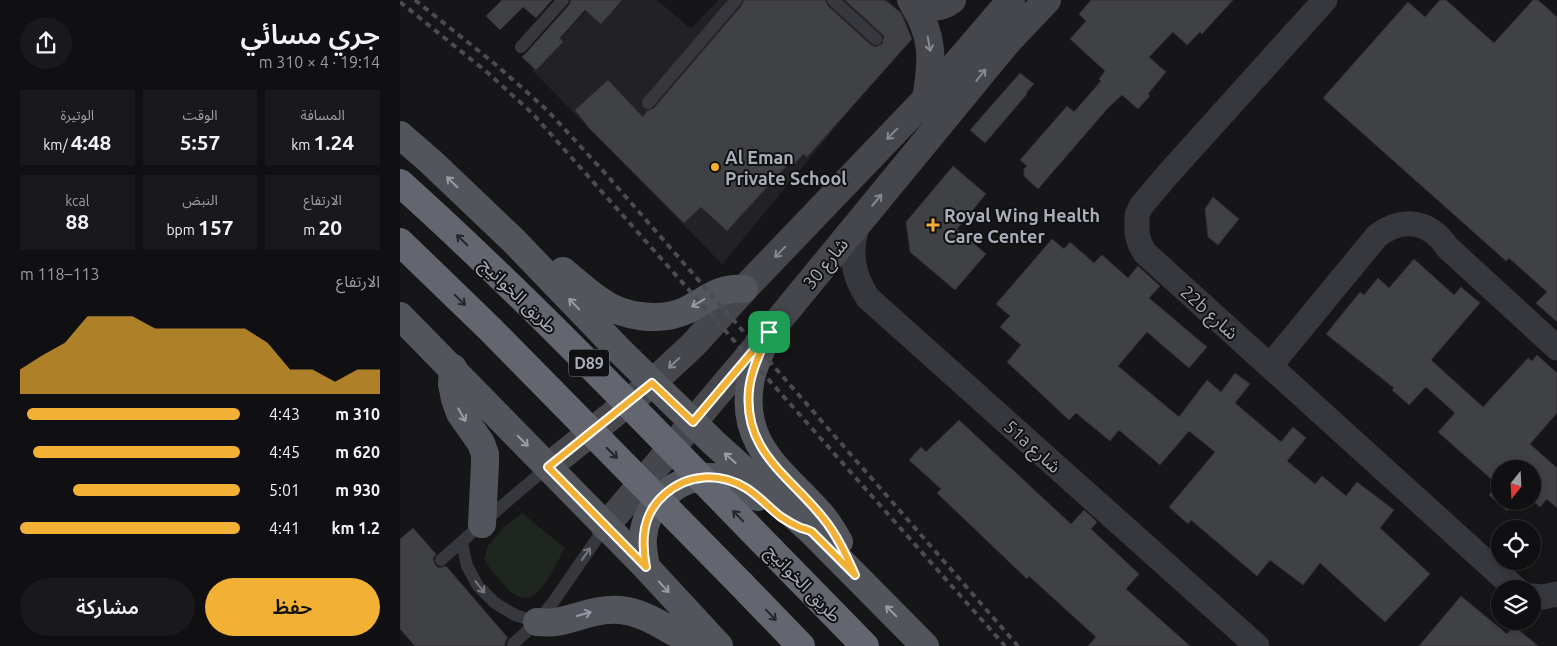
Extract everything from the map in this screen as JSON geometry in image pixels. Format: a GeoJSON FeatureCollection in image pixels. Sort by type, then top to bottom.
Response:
{"type":"FeatureCollection","features":[{"type":"Feature","properties":{"kind":"highway","name":"طريق الخوانيج"},"geometry":{"type":"LineString","coordinates":[[400,183],[530,305],[600,374],[865,646]]}},
{"type":"Feature","properties":{"kind":"highway","name":"D89"},"geometry":{"type":"LineString","coordinates":[[400,242],[489,328],[801,646]]}},
{"type":"Feature","properties":{"kind":"main road"},"geometry":{"type":"LineString","coordinates":[[400,135],[513,240],[652,383],[810,531],[925,646]]}},
{"type":"Feature","properties":{"kind":"main road"},"geometry":{"type":"LineString","coordinates":[[513,240],[544,257],[599,301],[614,310],[632,315],[650,317],[676,314],[719,292],[728,289],[744,290]]}},
{"type":"Feature","properties":{"kind":"main road"},"geometry":{"type":"LineString","coordinates":[[400,316],[646,567],[719,646]]}},
{"type":"Feature","properties":{"kind":"main road"},"geometry":{"type":"LineString","coordinates":[[769,332],[751,376],[749,414],[753,431],[758,443],[771,463],[823,517],[841,545],[855,575]]}},
{"type":"Feature","properties":{"kind":"main road"},"geometry":{"type":"LineString","coordinates":[[452,368],[452,384],[460,413],[481,443],[484,454],[482,524]]}},
{"type":"Feature","properties":{"kind":"main road"},"geometry":{"type":"LineString","coordinates":[[646,567],[643,536],[646,521],[653,507],[663,496],[675,486],[689,480],[711,477],[733,482],[747,489],[790,523],[810,531]]}},
{"type":"Feature","properties":{"kind":"main road"},"geometry":{"type":"LineString","coordinates":[[537,622],[554,622],[591,612],[620,610],[654,620],[694,642],[709,646]]}},
{"type":"Feature","properties":{"kind":"street"},"geometry":{"type":"LineString","coordinates":[[911,0],[935,8],[952,0]]}},
{"type":"Feature","properties":{"kind":"street"},"geometry":{"type":"LineString","coordinates":[[911,0],[925,26],[930,49],[930,69],[926,99]]}},
{"type":"Feature","properties":{"kind":"street"},"geometry":{"type":"LineString","coordinates":[[548,467],[652,383],[693,345],[926,99],[1011,0]]}},
{"type":"Feature","properties":{"kind":"street","name":"شارع 30"},"geometry":{"type":"LineString","coordinates":[[605,527],[769,332],[1009,40],[1047,0]]}},
{"type":"Feature","properties":{"kind":"street","name":"22b شارع"},"geometry":{"type":"LineString","coordinates":[[1325,0],[1141,206],[1138,215],[1137,234],[1140,244],[1145,253],[1506,580]]}},
{"type":"Feature","properties":{"kind":"street","name":"51a شارع"},"geometry":{"type":"LineString","coordinates":[[858,223],[852,250],[853,263],[857,278],[868,298],[1257,646]]}},
{"type":"Feature","properties":{"kind":"street"},"geometry":{"type":"LineString","coordinates":[[1270,366],[1362,254],[1376,246],[1404,239],[1419,239],[1447,247],[1557,348]]}},
{"type":"Feature","properties":{"kind":"street"},"geometry":{"type":"LineString","coordinates":[[1541,597],[1557,594]]}},
{"type":"Feature","properties":{"kind":"lane"},"geometry":{"type":"LineString","coordinates":[[521,47],[563,0]]}},
{"type":"Feature","properties":{"kind":"lane"},"geometry":{"type":"LineString","coordinates":[[648,104],[736,0]]}},
{"type":"Feature","properties":{"kind":"lane"},"geometry":{"type":"LineString","coordinates":[[833,0],[876,39]]}},
{"type":"Feature","properties":{"kind":"lane"},"geometry":{"type":"LineString","coordinates":[[441,560],[548,467]]}},
{"type":"Feature","properties":{"kind":"lane"},"geometry":{"type":"LineString","coordinates":[[513,644],[537,622],[570,580],[605,527]]}},
{"type":"Feature","properties":{"kind":"lane"},"geometry":{"type":"LineString","coordinates":[[462,543],[467,566],[478,586],[489,598],[515,615],[537,622]]}},
{"type":"Feature","properties":{"kind":"shaded area","name":"Al Eman Private School"},"geometry":{"type":"Polygon","coordinates":[[[596,0],[657,0],[691,29],[718,0],[888,0],[905,15],[909,39],[722,264],[532,70],[596,0]]]}},
{"type":"Feature","properties":{"kind":"shaded area"},"geometry":{"type":"Polygon","coordinates":[[[522,513],[565,548],[540,589],[533,596],[524,598],[514,594],[503,584],[484,559],[488,546],[504,527],[522,513]]]}},
{"type":"Feature","properties":{"kind":"building"},"geometry":{"type":"Polygon","coordinates":[[[502,0],[552,0],[536,18],[523,7],[500,30],[486,16],[502,0]]]}},
{"type":"Feature","properties":{"kind":"building"},"geometry":{"type":"Polygon","coordinates":[[[571,0],[622,0],[601,24],[585,10],[560,38],[563,42],[536,70],[522,57],[569,5],[571,0]]]}},
{"type":"Feature","properties":{"kind":"building","name":"Al Eman Private School"},"geometry":{"type":"Polygon","coordinates":[[[744,0],[825,0],[828,6],[875,47],[882,44],[884,36],[845,0],[885,0],[901,13],[912,39],[807,157],[803,154],[794,165],[790,162],[727,231],[701,207],[684,223],[589,128],[575,110],[608,80],[643,117],[647,111],[654,108],[742,5],[744,0]]]}},
{"type":"Feature","properties":{"kind":"building"},"geometry":{"type":"Polygon","coordinates":[[[1091,0],[1233,0],[1202,34],[1200,32],[1187,45],[1173,32],[1149,57],[1166,72],[1148,94],[1150,96],[1138,109],[1122,95],[1108,108],[1038,189],[1024,176],[1024,169],[1027,166],[1020,160],[1067,106],[1074,112],[1101,81],[1099,79],[1105,71],[1070,39],[1086,21],[1079,14],[1091,0]]]}},
{"type":"Feature","properties":{"kind":"building"},"geometry":{"type":"Polygon","coordinates":[[[1440,0],[1446,0],[1494,43],[1533,0],[1538,0],[1557,17],[1557,322],[1536,303],[1547,292],[1509,258],[1506,261],[1323,98],[1408,2],[1425,17],[1440,0]]]}},
{"type":"Feature","properties":{"kind":"building"},"geometry":{"type":"Polygon","coordinates":[[[1020,73],[1034,84],[985,143],[970,130],[1020,73]]]}},
{"type":"Feature","properties":{"kind":"building","name":"Royal Wing Health Care Center"},"geometry":{"type":"Polygon","coordinates":[[[953,166],[986,194],[957,229],[986,254],[955,290],[910,252],[906,222],[953,166]]]}},
{"type":"Feature","properties":{"kind":"building"},"geometry":{"type":"Polygon","coordinates":[[[1213,197],[1239,219],[1218,245],[1208,237],[1205,209],[1213,197]]]}},
{"type":"Feature","properties":{"kind":"building"},"geometry":{"type":"Polygon","coordinates":[[[1052,239],[1064,249],[1070,242],[1094,263],[1102,255],[1128,278],[1138,266],[1160,286],[1149,298],[1207,347],[1189,368],[1147,332],[1118,366],[1179,417],[1207,380],[1221,392],[1235,373],[1250,384],[1235,403],[1281,442],[1293,427],[1306,438],[1287,461],[1315,484],[1322,476],[1346,496],[1357,482],[1394,510],[1380,528],[1430,574],[1385,622],[1320,563],[1303,585],[1270,560],[1257,576],[1191,520],[1188,524],[1169,507],[1215,452],[1189,431],[1160,465],[1119,430],[1110,441],[1076,413],[1069,420],[1007,362],[1021,345],[1000,327],[1010,316],[996,304],[1052,239]]]}},
{"type":"Feature","properties":{"kind":"building"},"geometry":{"type":"Polygon","coordinates":[[[1414,259],[1454,295],[1461,287],[1480,303],[1431,360],[1483,407],[1528,358],[1532,361],[1537,355],[1557,373],[1557,413],[1530,444],[1557,468],[1557,508],[1547,499],[1541,506],[1541,460],[1491,460],[1491,479],[1438,432],[1455,413],[1426,387],[1409,405],[1392,390],[1394,388],[1326,334],[1360,292],[1364,295],[1378,278],[1389,288],[1414,259]]]}},
{"type":"Feature","properties":{"kind":"building"},"geometry":{"type":"Polygon","coordinates":[[[959,420],[1071,524],[1084,510],[1097,522],[1091,529],[1139,574],[1126,589],[1190,646],[1088,646],[1096,637],[1029,576],[1027,579],[937,493],[941,489],[909,460],[921,447],[926,452],[959,420]]]}},
{"type":"Feature","properties":{"kind":"building"},"geometry":{"type":"Polygon","coordinates":[[[413,528],[436,554],[433,558],[435,565],[439,568],[446,566],[508,638],[505,646],[415,646],[400,629],[400,539],[413,528]]]}},
{"type":"Feature","properties":{"kind":"building"},"geometry":{"type":"Polygon","coordinates":[[[1461,596],[1491,621],[1491,630],[1502,630],[1507,634],[1510,630],[1519,630],[1538,646],[1419,646],[1461,596]]]}},
{"type":"Feature","properties":{"kind":"railway"},"geometry":{"type":"LineString","coordinates":[[415,0],[495,64],[547,110],[605,173],[1018,646]]}},
{"type":"Feature","properties":{"kind":"railway"},"geometry":{"type":"LineString","coordinates":[[400,2],[488,73],[532,113],[1005,646]]}},
{"type":"Feature","properties":{"kind":"place","name":"Al Eman Private School"},"geometry":{"type":"Point","coordinates":[715,167]}},
{"type":"Feature","properties":{"kind":"place","name":"Royal Wing Health Care Center"},"geometry":{"type":"Point","coordinates":[933,225]}},
{"type":"Feature","properties":{"kind":"route"},"geometry":{"type":"LineString","coordinates":[[769,332],[751,376],[748,405],[753,431],[758,443],[771,463],[823,517],[841,545],[855,575],[810,531],[790,523],[747,489],[719,478],[704,477],[689,480],[675,486],[653,507],[646,521],[643,536],[646,567],[548,467],[652,383],[693,422],[769,332]]}}]}
